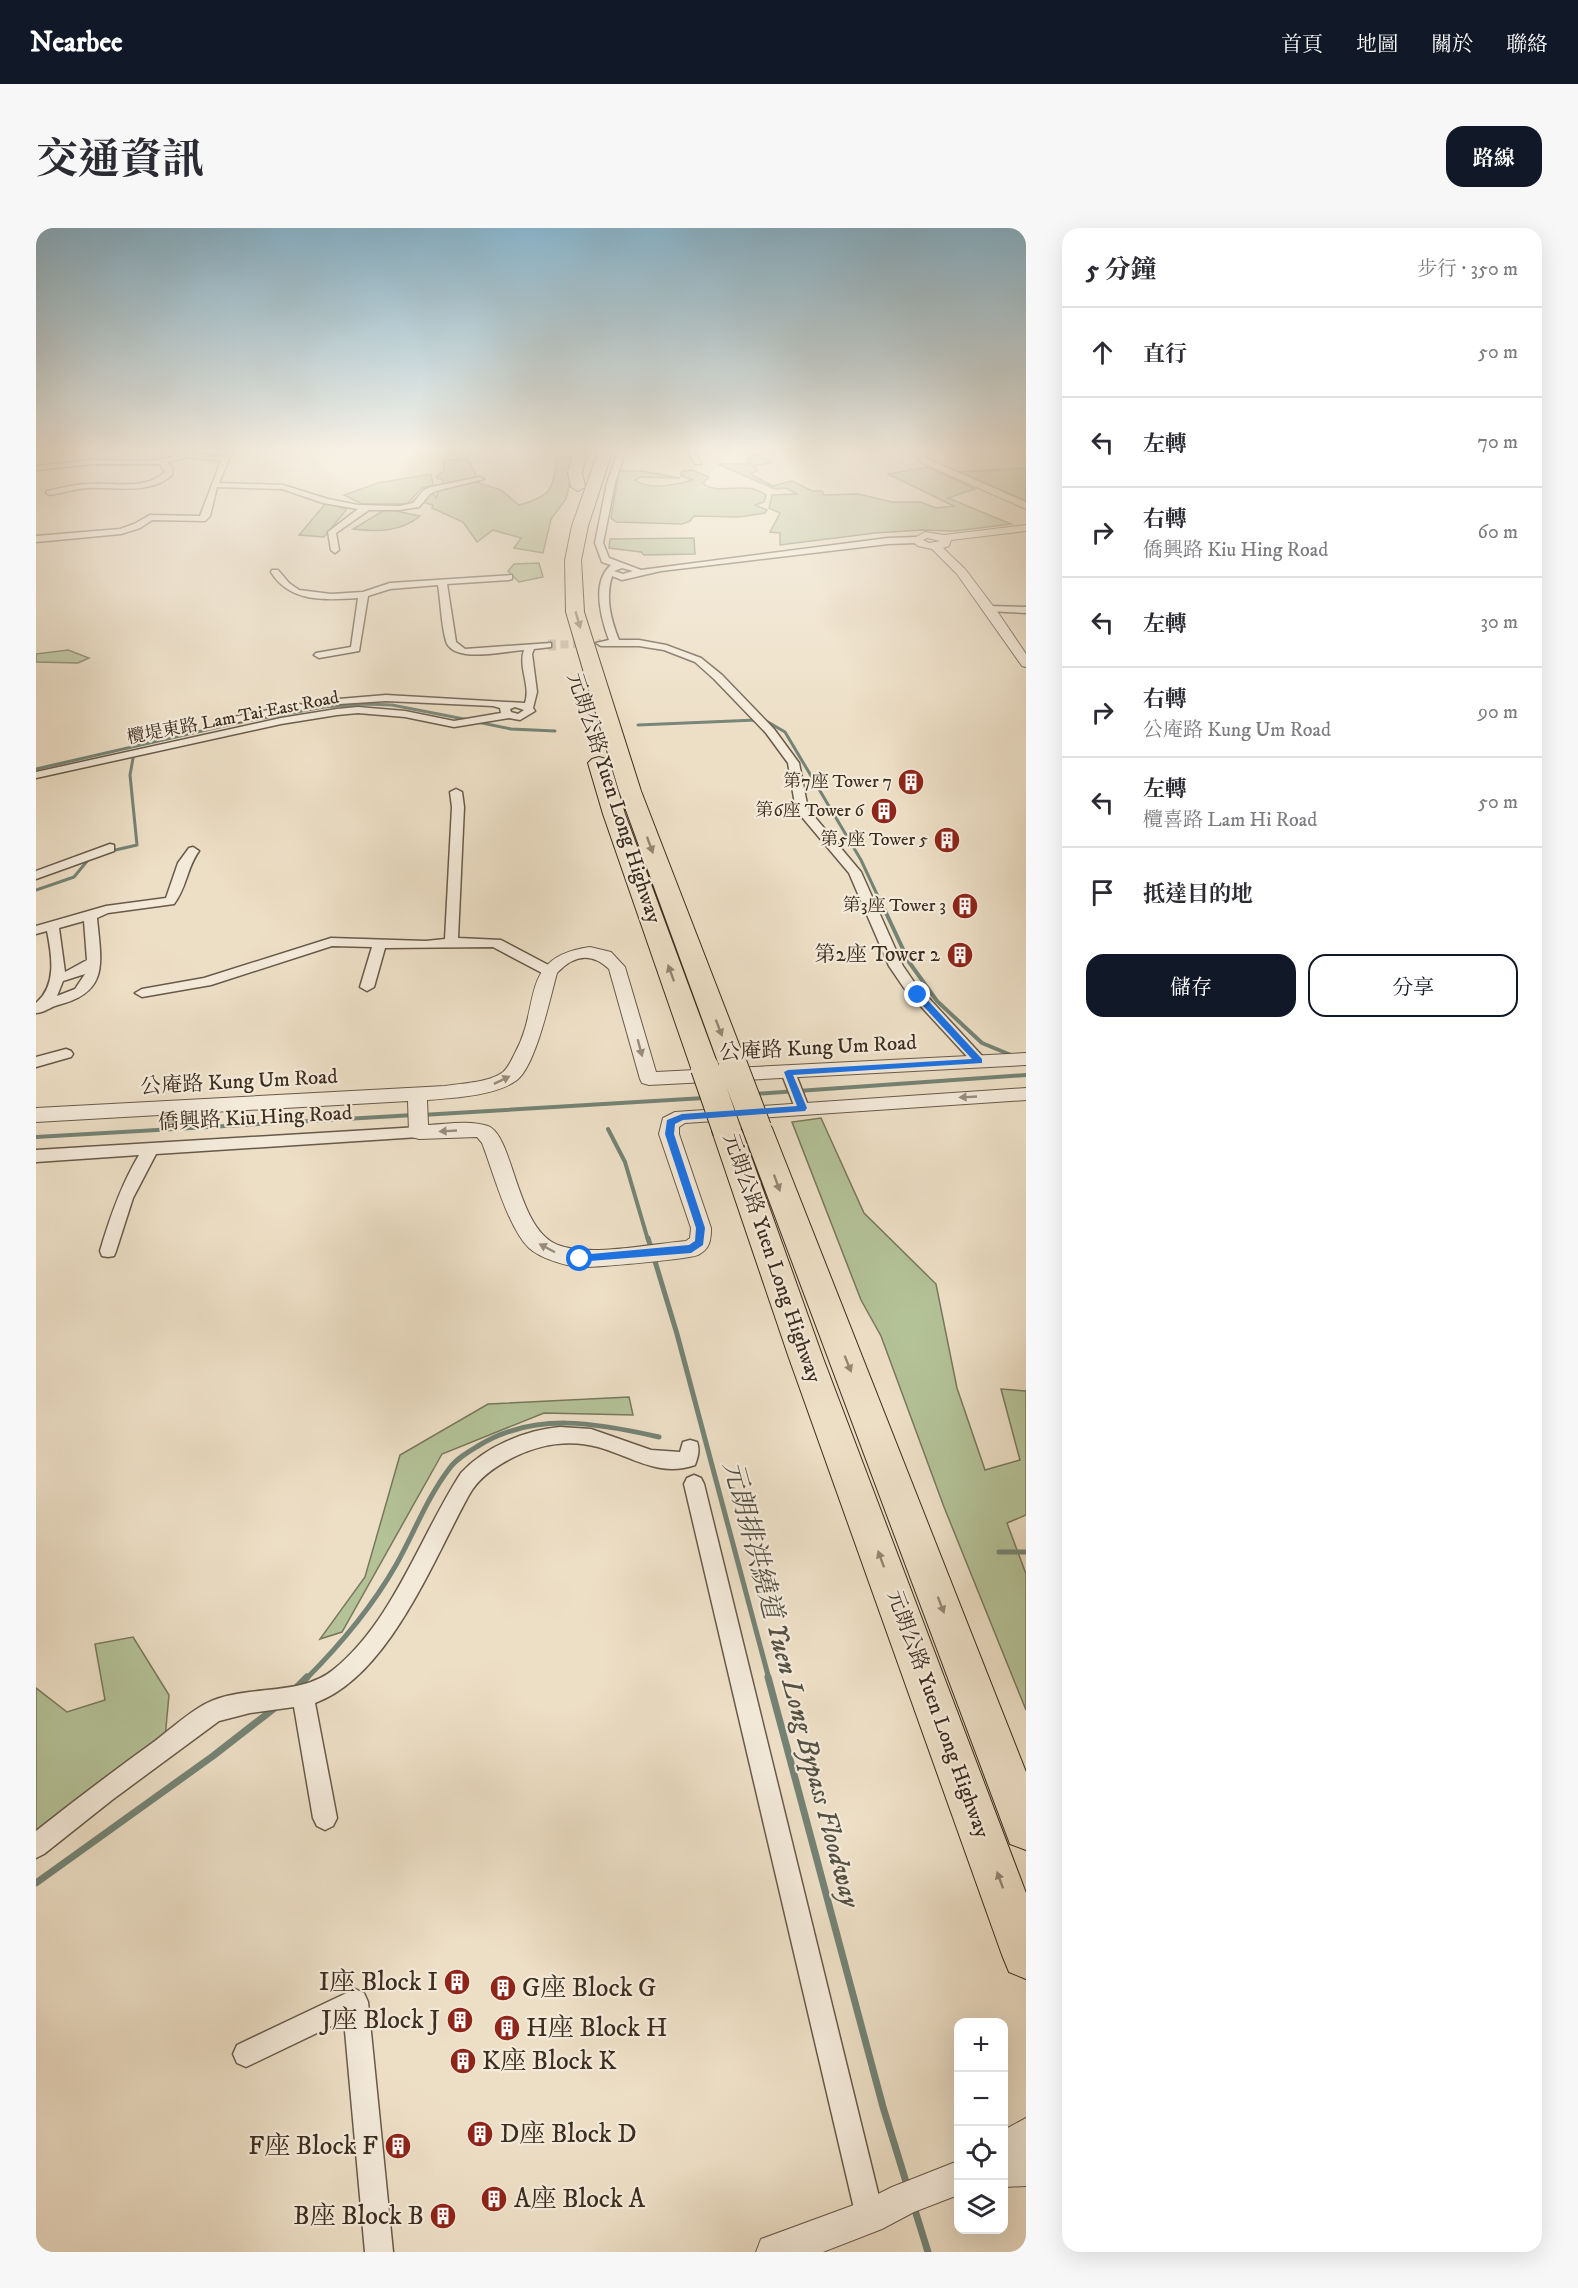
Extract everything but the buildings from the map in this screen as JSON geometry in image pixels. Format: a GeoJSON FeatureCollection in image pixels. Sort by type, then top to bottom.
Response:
{"type":"FeatureCollection","features":[{"type":"Feature","properties":{"kind":"highway","name":"元朗公路 Yuen Long Highway"},"geometry":{"type":"LineString","coordinates":[[561,543],[555,568],[555,598],[563,638],[587,722]]}},
{"type":"Feature","properties":{"kind":"highway","name":"元朗公路 Yuen Long Highway"},"geometry":{"type":"LineString","coordinates":[[576,543],[573,560],[575,612],[630,791],[733,1065],[742,1129],[806,1358],[1026,1955]]}},
{"type":"Feature","properties":{"kind":"highway","name":"元朗公路 Yuen Long Highway"},"geometry":{"type":"LineString","coordinates":[[593,742],[614,814],[705,1068],[742,1129],[1026,1828]]}},
{"type":"Feature","properties":{"kind":"street"},"geometry":{"type":"LineString","coordinates":[[334,543],[335,550]]}},
{"type":"Feature","properties":{"kind":"street"},"geometry":{"type":"LineString","coordinates":[[599,543],[605,560],[631,569]]}},
{"type":"Feature","properties":{"kind":"street"},"geometry":{"type":"LineString","coordinates":[[615,643],[608,626],[604,585],[613,567],[661,568],[867,543]]}},
{"type":"Feature","properties":{"kind":"street"},"geometry":{"type":"LineString","coordinates":[[940,543],[1026,663]]}},
{"type":"Feature","properties":{"kind":"street"},"geometry":{"type":"LineString","coordinates":[[604,585],[627,577],[631,569]]}},
{"type":"Feature","properties":{"kind":"street"},"geometry":{"type":"LineString","coordinates":[[275,572],[279,580],[300,594],[364,595],[377,588],[442,580],[509,577]]}},
{"type":"Feature","properties":{"kind":"street"},"geometry":{"type":"LineString","coordinates":[[609,572],[618,577],[627,577]]}},
{"type":"Feature","properties":{"kind":"street"},"geometry":{"type":"LineString","coordinates":[[442,580],[451,642],[455,648],[464,652],[548,645]]}},
{"type":"Feature","properties":{"kind":"street"},"geometry":{"type":"LineString","coordinates":[[319,655],[356,649],[361,602],[364,595]]}},
{"type":"Feature","properties":{"kind":"street"},"geometry":{"type":"LineString","coordinates":[[988,609],[1026,610]]}},
{"type":"Feature","properties":{"kind":"street"},"geometry":{"type":"LineString","coordinates":[[601,643],[639,643],[666,648],[698,660],[752,711],[793,763],[802,810],[855,872],[896,966],[909,985],[987,1061]]}},
{"type":"Feature","properties":{"kind":"street"},"geometry":{"type":"LineString","coordinates":[[219,723],[276,711],[355,699],[386,698],[494,703],[508,711],[518,704],[528,707],[533,694],[527,656],[530,647]]}},
{"type":"Feature","properties":{"kind":"street","name":"欖堤東路 Lam Tai East Road"},"geometry":{"type":"LineString","coordinates":[[36,774],[281,721],[337,712],[358,710],[405,714],[454,724],[491,718],[508,711]]}},
{"type":"Feature","properties":{"kind":"street"},"geometry":{"type":"LineString","coordinates":[[36,764],[79,758],[185,731]]}},
{"type":"Feature","properties":{"kind":"street"},"geometry":{"type":"LineString","coordinates":[[451,942],[458,807],[456,792]]}},
{"type":"Feature","properties":{"kind":"street"},"geometry":{"type":"LineString","coordinates":[[36,875],[110,848]]}},
{"type":"Feature","properties":{"kind":"street"},"geometry":{"type":"LineString","coordinates":[[36,930],[106,910],[170,902],[178,891],[183,863],[193,851]]}},
{"type":"Feature","properties":{"kind":"street"},"geometry":{"type":"LineString","coordinates":[[52,926],[60,969],[42,1006],[82,992],[89,985],[94,962],[90,916]]}},
{"type":"Feature","properties":{"kind":"street"},"geometry":{"type":"LineString","coordinates":[[142,993],[206,982],[331,942],[426,945],[451,942],[496,943],[549,970]]}},
{"type":"Feature","properties":{"kind":"street"},"geometry":{"type":"LineString","coordinates":[[367,987],[379,944]]}},
{"type":"Feature","properties":{"kind":"street","name":"公庵路 Kung Um Road"},"geometry":{"type":"LineString","coordinates":[[36,1115],[417,1094],[496,1084],[512,1075],[529,1044],[549,970],[559,961],[576,954],[590,952],[605,956],[617,967],[649,1079],[1026,1059]]}},
{"type":"Feature","properties":{"kind":"street"},"geometry":{"type":"LineString","coordinates":[[57,979],[76,973],[94,962]]}},
{"type":"Feature","properties":{"kind":"street"},"geometry":{"type":"LineString","coordinates":[[36,1062],[66,1054]]}},
{"type":"Feature","properties":{"kind":"street"},"geometry":{"type":"LineString","coordinates":[[788,1072],[802,1108],[1026,1094]]}},
{"type":"Feature","properties":{"kind":"street"},"geometry":{"type":"LineString","coordinates":[[417,1094],[419,1132]]}},
{"type":"Feature","properties":{"kind":"street","name":"僑興路 Kiu Hing Road"},"geometry":{"type":"LineString","coordinates":[[36,1156],[477,1130],[484,1132],[491,1141],[522,1221],[536,1242],[551,1251],[580,1259],[691,1249],[700,1242],[701,1228],[669,1134],[670,1123],[682,1117],[802,1108]]}},
{"type":"Feature","properties":{"kind":"street"},"geometry":{"type":"LineString","coordinates":[[108,1251],[121,1204],[135,1172],[152,1148]]}},
{"type":"Feature","properties":{"kind":"street"},"geometry":{"type":"LineString","coordinates":[[36,1846],[104,1792],[213,1712],[230,1706],[313,1692],[340,1679],[359,1662],[400,1601],[469,1478],[496,1456],[541,1438],[561,1436],[596,1437],[649,1459],[670,1462],[688,1459],[690,1448]]}},
{"type":"Feature","properties":{"kind":"street"},"geometry":{"type":"LineString","coordinates":[[694,1484],[870,2217]]}},
{"type":"Feature","properties":{"kind":"street"},"geometry":{"type":"LineString","coordinates":[[313,1692],[325,1818]]}},
{"type":"Feature","properties":{"kind":"street"},"geometry":{"type":"LineString","coordinates":[[246,2054],[355,2002],[379,2252]]}},
{"type":"Feature","properties":{"kind":"street"},"geometry":{"type":"LineString","coordinates":[[1008,2148],[1026,2135]]}},
{"type":"Feature","properties":{"kind":"street"},"geometry":{"type":"LineString","coordinates":[[1008,2170],[1026,2169]]}},
{"type":"Feature","properties":{"kind":"street"},"geometry":{"type":"LineString","coordinates":[[774,2252],[870,2217],[904,2199],[954,2180]]}},
{"type":"Feature","properties":{"kind":"green space"},"geometry":{"type":"Polygon","coordinates":[[[517,543],[545,543],[543,553],[514,548],[517,543]]]}},
{"type":"Feature","properties":{"kind":"green space"},"geometry":{"type":"Polygon","coordinates":[[[610,543],[694,543],[695,554],[644,555],[641,552],[609,548],[610,543]]]}},
{"type":"Feature","properties":{"kind":"green space"},"geometry":{"type":"Polygon","coordinates":[[[539,563],[543,577],[519,582],[508,571],[514,564],[539,563]]]}},
{"type":"Feature","properties":{"kind":"green space"},"geometry":{"type":"Polygon","coordinates":[[[68,650],[89,658],[78,663],[36,662],[36,654],[68,650]]]}},
{"type":"Feature","properties":{"kind":"green space"},"geometry":{"type":"Polygon","coordinates":[[[821,1118],[864,1213],[936,1284],[957,1388],[985,1470],[1020,1460],[1001,1389],[1026,1391],[1026,1515],[1007,1523],[1026,1574],[1026,1710],[944,1507],[881,1336],[861,1300],[792,1122],[821,1118]]]}},
{"type":"Feature","properties":{"kind":"green space"},"geometry":{"type":"Polygon","coordinates":[[[629,1397],[633,1415],[544,1413],[442,1454],[342,1632],[320,1639],[365,1577],[400,1455],[488,1404],[629,1397]]]}},
{"type":"Feature","properties":{"kind":"green space"},"geometry":{"type":"Polygon","coordinates":[[[133,1637],[169,1695],[164,1749],[36,1839],[36,1688],[67,1712],[105,1700],[95,1644],[133,1637]]]}},
{"type":"Feature","properties":{"kind":"waterway"},"geometry":{"type":"LineString","coordinates":[[36,769],[241,722],[324,707],[392,705],[469,720]]}},
{"type":"Feature","properties":{"kind":"waterway"},"geometry":{"type":"LineString","coordinates":[[638,725],[756,720],[768,722],[785,732],[861,860],[881,903]]}},
{"type":"Feature","properties":{"kind":"waterway"},"geometry":{"type":"LineString","coordinates":[[477,722],[511,729],[555,731]]}},
{"type":"Feature","properties":{"kind":"waterway"},"geometry":{"type":"LineString","coordinates":[[111,851],[137,845],[130,775],[134,753]]}},
{"type":"Feature","properties":{"kind":"waterway"},"geometry":{"type":"LineString","coordinates":[[36,890],[74,877],[88,860],[95,857]]}},
{"type":"Feature","properties":{"kind":"waterway"},"geometry":{"type":"LineString","coordinates":[[881,902],[909,962],[937,1001],[982,1043],[1011,1055]]}},
{"type":"Feature","properties":{"kind":"waterway"},"geometry":{"type":"LineString","coordinates":[[754,1094],[1026,1075]]}},
{"type":"Feature","properties":{"kind":"waterway"},"geometry":{"type":"LineString","coordinates":[[422,1115],[704,1098]]}},
{"type":"Feature","properties":{"kind":"waterway"},"geometry":{"type":"LineString","coordinates":[[36,1137],[414,1115]]}},
{"type":"Feature","properties":{"kind":"waterway","name":"元朗排洪繞道 Yuen Long Bypass Floodway"},"geometry":{"type":"LineString","coordinates":[[608,1129],[625,1162],[648,1240]]}},
{"type":"Feature","properties":{"kind":"waterway","name":"元朗排洪繞道 Yuen Long Bypass Floodway"},"geometry":{"type":"LineString","coordinates":[[648,1238],[677,1334],[769,1679]]}},
{"type":"Feature","properties":{"kind":"waterway"},"geometry":{"type":"LineString","coordinates":[[306,1679],[343,1639],[377,1596],[441,1480],[452,1465],[466,1453],[499,1435],[544,1424],[590,1424],[659,1437]]}},
{"type":"Feature","properties":{"kind":"waterway"},"geometry":{"type":"LineString","coordinates":[[999,1552],[1026,1552]]}},
{"type":"Feature","properties":{"kind":"waterway"},"geometry":{"type":"LineString","coordinates":[[295,1689],[307,1677]]}},
{"type":"Feature","properties":{"kind":"waterway","name":"元朗排洪繞道 Yuen Long Bypass Floodway"},"geometry":{"type":"LineString","coordinates":[[768,1677],[883,2107],[907,2185]]}},
{"type":"Feature","properties":{"kind":"waterway"},"geometry":{"type":"LineString","coordinates":[[36,1883],[213,1756],[276,1707]]}},
{"type":"Feature","properties":{"kind":"waterway","name":"元朗排洪繞道 Yuen Long Bypass Floodway"},"geometry":{"type":"LineString","coordinates":[[914,2207],[928,2252]]}},
{"type":"Feature","properties":{"kind":"tunnel"},"geometry":{"type":"LineString","coordinates":[[556,645],[548,645],[601,643]]}},
{"type":"Feature","properties":{"kind":"place","name":"第7座 Tower 7"},"geometry":{"type":"Point","coordinates":[911,782]}},
{"type":"Feature","properties":{"kind":"place","name":"第6座 Tower 6"},"geometry":{"type":"Point","coordinates":[884,811]}},
{"type":"Feature","properties":{"kind":"place","name":"第5座 Tower 5"},"geometry":{"type":"Point","coordinates":[947,840]}},
{"type":"Feature","properties":{"kind":"place","name":"第3座 Tower 3"},"geometry":{"type":"Point","coordinates":[965,906]}},
{"type":"Feature","properties":{"kind":"place","name":"第2座 Tower 2"},"geometry":{"type":"Point","coordinates":[960,955]}},
{"type":"Feature","properties":{"kind":"place","name":"I座 Block I"},"geometry":{"type":"Point","coordinates":[457,1982]}},
{"type":"Feature","properties":{"kind":"place","name":"G座 Block G"},"geometry":{"type":"Point","coordinates":[503,1988]}},
{"type":"Feature","properties":{"kind":"place","name":"J座 Block J"},"geometry":{"type":"Point","coordinates":[460,2020]}},
{"type":"Feature","properties":{"kind":"place","name":"H座 Block H"},"geometry":{"type":"Point","coordinates":[507,2028]}},
{"type":"Feature","properties":{"kind":"place","name":"K座 Block K"},"geometry":{"type":"Point","coordinates":[463,2061]}},
{"type":"Feature","properties":{"kind":"place","name":"D座 Block D"},"geometry":{"type":"Point","coordinates":[480,2134]}},
{"type":"Feature","properties":{"kind":"place","name":"F座 Block F"},"geometry":{"type":"Point","coordinates":[398,2146]}},
{"type":"Feature","properties":{"kind":"place","name":"A座 Block A"},"geometry":{"type":"Point","coordinates":[494,2199]}},
{"type":"Feature","properties":{"kind":"place","name":"B座 Block B"},"geometry":{"type":"Point","coordinates":[443,2216]}},
{"type":"Feature","properties":{"kind":"route"},"geometry":{"type":"LineString","coordinates":[[580,1259],[691,1249],[700,1242],[701,1228],[669,1134],[670,1123],[682,1117],[802,1108],[788,1072],[979,1061],[918,995]]}}]}
